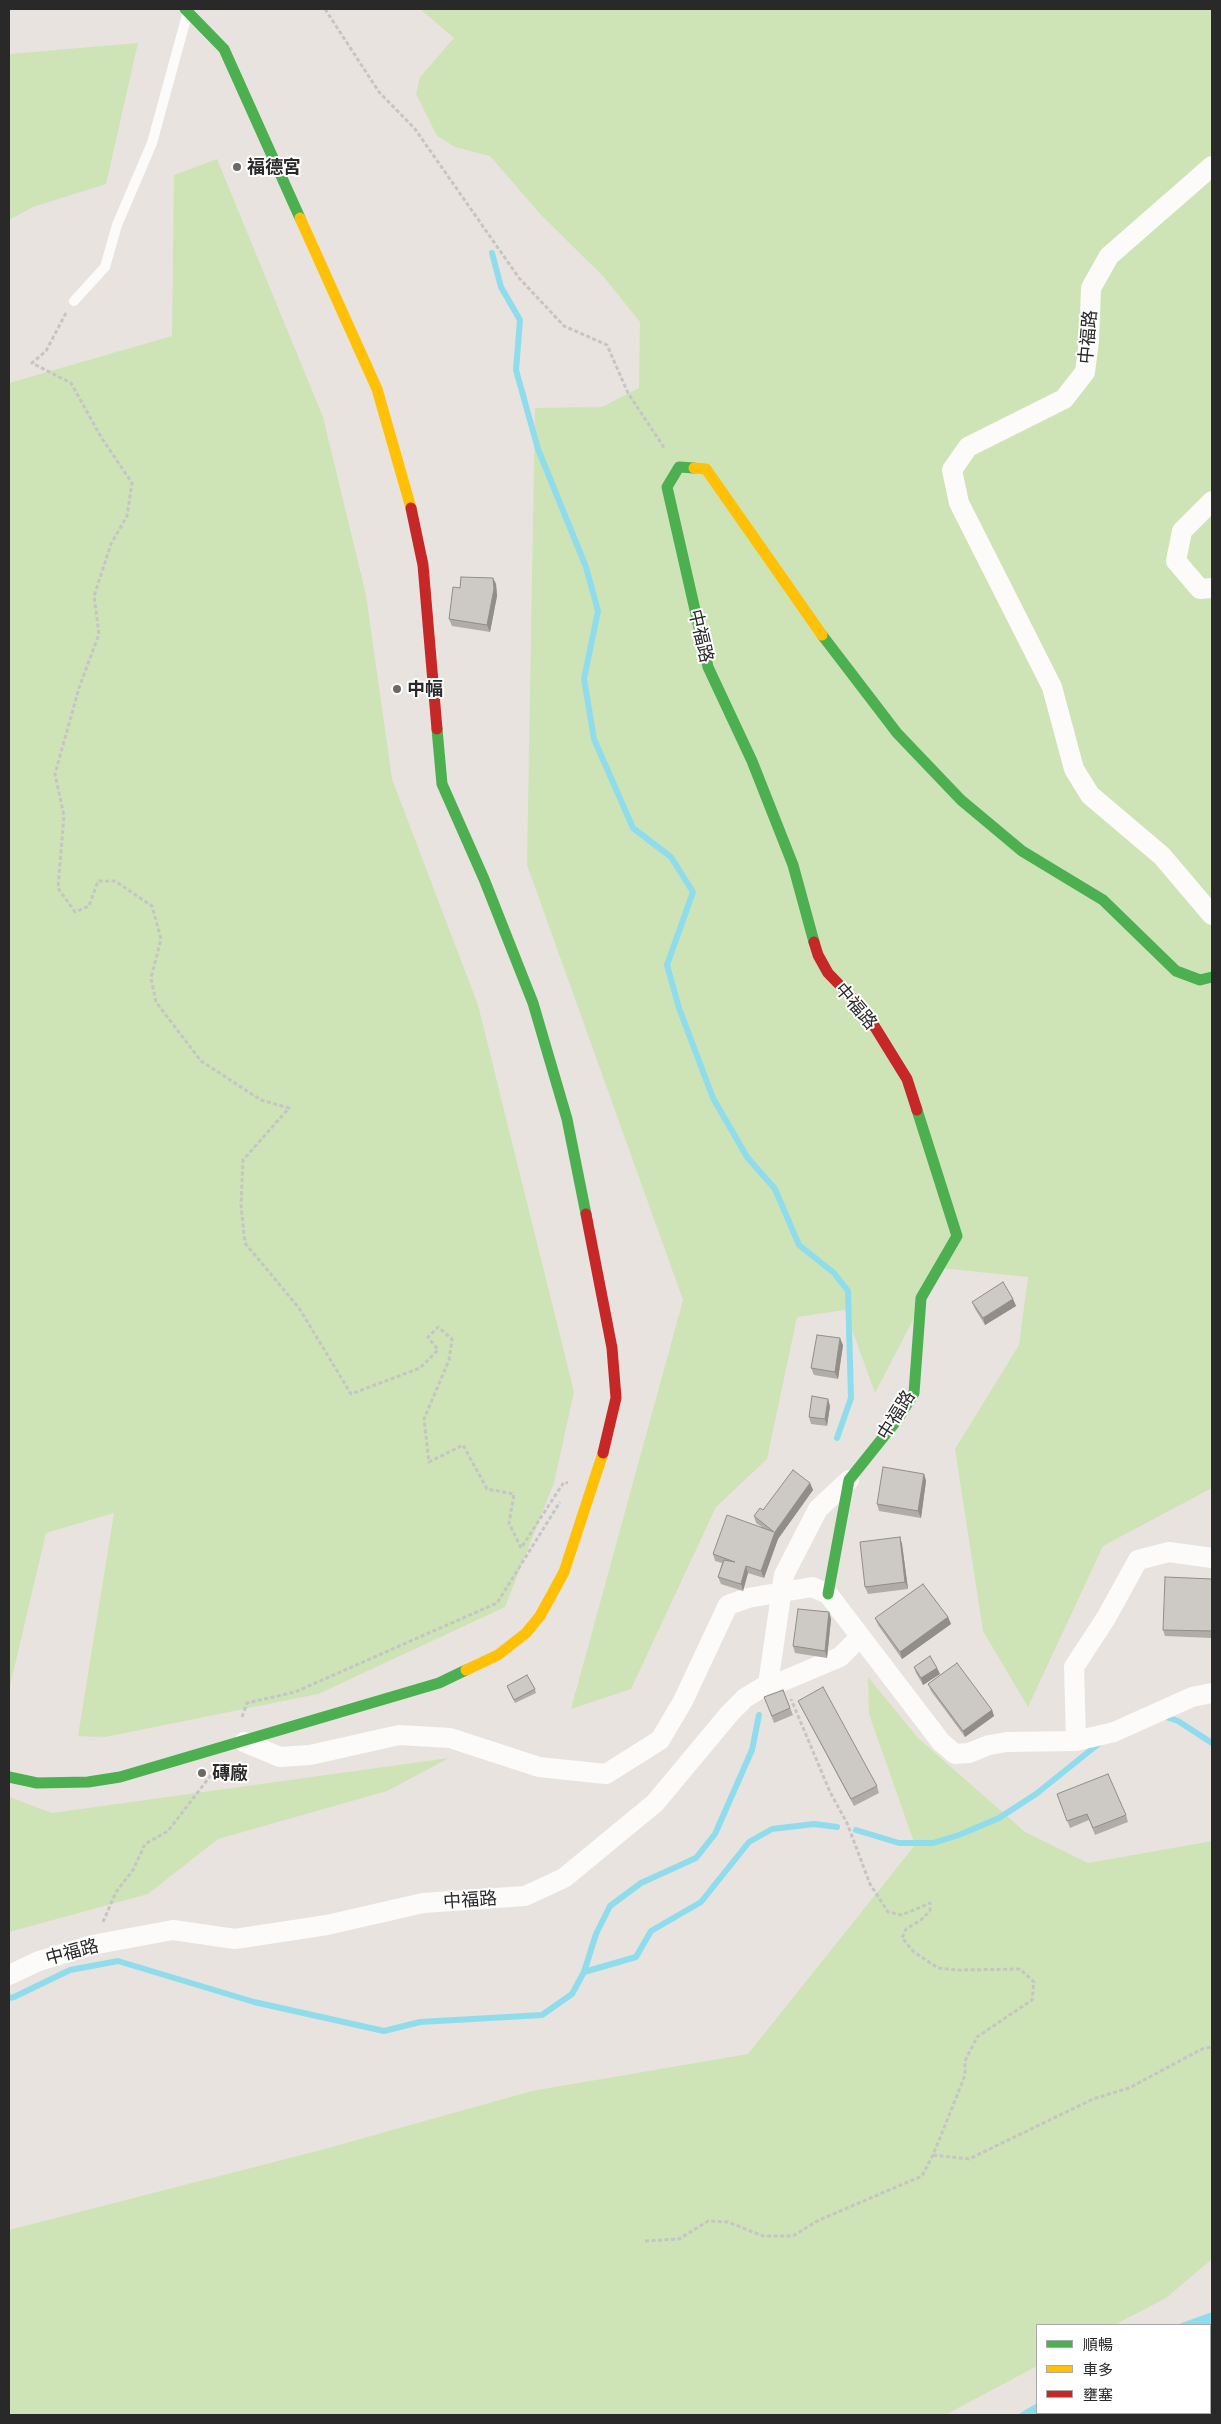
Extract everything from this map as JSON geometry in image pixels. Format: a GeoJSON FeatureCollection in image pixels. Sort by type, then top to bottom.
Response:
{"type":"FeatureCollection","features":[{"type":"Feature","properties":{"kind":"street"},"geometry":{"type":"LineString","coordinates":[[9,1777],[37,1783],[88,1782],[120,1778],[439,1682],[498,1655],[526,1633],[540,1616],[564,1572],[609,1435],[616,1398],[612,1348],[565,1110],[533,1003],[484,879],[442,784],[423,565],[406,486],[379,398],[224,49],[187,10]]}},
{"type":"Feature","properties":{"kind":"street","name":"中福路"},"geometry":{"type":"LineString","coordinates":[[1212,166],[1110,256],[1091,288],[1089,341],[1085,372],[1064,399],[968,447],[952,470],[959,503],[1052,687],[1074,769],[1090,795],[1162,856],[1212,915]]}},
{"type":"Feature","properties":{"kind":"street"},"geometry":{"type":"LineString","coordinates":[[678,467],[706,469],[822,634],[896,733],[961,800],[1022,851],[1103,900],[1176,971],[1200,980],[1212,977]]}},
{"type":"Feature","properties":{"kind":"street","name":"中福路"},"geometry":{"type":"LineString","coordinates":[[9,1975],[39,1961],[92,1945],[173,1930],[235,1939],[327,1925],[423,1903],[525,1896],[564,1878],[655,1803],[730,1713],[745,1698],[776,1683],[784,1575],[818,1508],[849,1480],[897,1420],[914,1393],[921,1298],[957,1236],[907,1078],[865,1011],[828,973],[818,955],[793,866],[752,761],[708,667],[667,486],[678,467]]}},
{"type":"Feature","properties":{"kind":"street"},"geometry":{"type":"LineString","coordinates":[[1212,502],[1182,531],[1176,561],[1200,589],[1212,588]]}},
{"type":"Feature","properties":{"kind":"street","name":"中福路"},"geometry":{"type":"LineString","coordinates":[[828,1594],[849,1480]]}},
{"type":"Feature","properties":{"kind":"street"},"geometry":{"type":"LineString","coordinates":[[1076,1741],[1074,1667],[1106,1618],[1138,1560],[1168,1552],[1212,1558]]}},
{"type":"Feature","properties":{"kind":"street"},"geometry":{"type":"LineString","coordinates":[[237,1743],[280,1757],[310,1755],[399,1735],[450,1738],[539,1767],[606,1774],[660,1740],[683,1700],[728,1606],[748,1598],[812,1588],[828,1594],[940,1742],[954,1754],[969,1753],[1006,1742],[1076,1741],[1114,1732],[1192,1697],[1212,1693]]}},
{"type":"Feature","properties":{"kind":"street"},"geometry":{"type":"LineString","coordinates":[[776,1683],[840,1657],[860,1637]]}},
{"type":"Feature","properties":{"kind":"lane"},"geometry":{"type":"LineString","coordinates":[[74,301],[105,266],[117,225],[152,144],[187,10]]}},
{"type":"Feature","properties":{"kind":"path"},"geometry":{"type":"LineString","coordinates":[[325,9],[379,92],[415,130],[519,278],[564,326],[607,346],[628,393],[659,442],[678,467]]}},
{"type":"Feature","properties":{"kind":"path"},"geometry":{"type":"LineString","coordinates":[[74,301],[61,320],[46,351],[32,363],[71,383],[101,437],[132,483],[127,516],[111,544],[94,596],[99,634],[79,688],[55,774],[64,816],[58,888],[75,912],[89,906],[98,881],[115,881],[152,906],[161,939],[151,978],[156,1002],[201,1061],[261,1100],[289,1108],[244,1160],[241,1205],[245,1243],[299,1308],[351,1394],[420,1368],[438,1350],[428,1337],[438,1327],[452,1339],[449,1360],[424,1419],[428,1462],[462,1445],[486,1489],[514,1494],[509,1523],[521,1548],[564,1482],[572,1484],[567,1492]]}},
{"type":"Feature","properties":{"kind":"path"},"geometry":{"type":"LineString","coordinates":[[92,1945],[116,1892],[133,1870],[145,1844],[168,1832],[237,1743],[247,1702],[295,1692],[497,1603],[562,1500]]}},
{"type":"Feature","properties":{"kind":"path"},"geometry":{"type":"LineString","coordinates":[[645,2241],[679,2239],[708,2221],[728,2222],[763,2236],[793,2236],[817,2221],[922,2176],[933,2155],[965,2075],[965,2061],[977,2037],[1032,2000],[1034,1982],[1020,1969],[958,1970],[938,1968],[914,1952],[902,1938],[906,1929],[921,1920],[930,1911],[930,1903],[902,1914],[888,1912],[870,1884],[847,1823],[776,1683]]}},
{"type":"Feature","properties":{"kind":"path"},"geometry":{"type":"LineString","coordinates":[[933,2155],[969,2159],[1093,2099],[1129,2088],[1202,2048],[1212,2047]]}},
{"type":"Feature","properties":{"kind":"green space"},"geometry":{"type":"Polygon","coordinates":[[[420,9],[1212,9],[1212,1488],[1103,1546],[1028,1707],[983,1631],[955,1449],[1019,1345],[1028,1277],[940,1268],[875,1393],[845,1310],[797,1317],[767,1459],[716,1507],[631,1689],[571,1709],[683,1300],[527,865],[535,408],[602,407],[639,388],[640,322],[603,276],[542,216],[490,156],[455,147],[437,136],[416,94],[420,77],[454,38],[420,9]]]}},
{"type":"Feature","properties":{"kind":"green space"},"geometry":{"type":"Polygon","coordinates":[[[138,43],[106,184],[33,207],[9,220],[9,54],[138,43]]]}},
{"type":"Feature","properties":{"kind":"green space"},"geometry":{"type":"Polygon","coordinates":[[[217,159],[323,417],[366,595],[392,779],[478,1005],[574,1392],[554,1483],[505,1607],[318,1694],[105,1737],[78,1736],[114,1513],[46,1533],[9,1690],[9,383],[172,336],[174,175],[217,159]]]}},
{"type":"Feature","properties":{"kind":"green space"},"geometry":{"type":"Polygon","coordinates":[[[868,1677],[918,1738],[1025,1832],[1088,1863],[1212,1841],[1212,2259],[1166,2298],[1116,2324],[1036,2324],[1036,2367],[945,2415],[9,2415],[9,2230],[321,2150],[532,2091],[748,2054],[915,1845],[869,1714],[868,1677]]]}},
{"type":"Feature","properties":{"kind":"green space"},"geometry":{"type":"Polygon","coordinates":[[[449,1758],[387,1791],[218,1839],[148,1894],[9,1932],[9,1797],[52,1813],[449,1758]]]}},
{"type":"Feature","properties":{"kind":"water"},"geometry":{"type":"Polygon","coordinates":[[[1212,2312],[1212,2380],[1211,2324],[1179,2324],[1212,2312]]]}},
{"type":"Feature","properties":{"kind":"water"},"geometry":{"type":"Polygon","coordinates":[[[1036,2404],[1036,2414],[1150,2414],[1148,2415],[1017,2415],[1036,2404]]]}},
{"type":"Feature","properties":{"kind":"building"},"geometry":{"type":"Polygon","coordinates":[[[461,577],[493,578],[494,589],[487,625],[449,619],[453,587],[460,588],[461,577]]]}},
{"type":"Feature","properties":{"kind":"building"},"geometry":{"type":"Polygon","coordinates":[[[1003,1282],[1013,1299],[983,1318],[972,1302],[1003,1282]]]}},
{"type":"Feature","properties":{"kind":"building"},"geometry":{"type":"Polygon","coordinates":[[[817,1335],[840,1338],[835,1372],[811,1368],[817,1335]]]}},
{"type":"Feature","properties":{"kind":"building"},"geometry":{"type":"Polygon","coordinates":[[[812,1396],[828,1399],[825,1419],[809,1417],[812,1396]]]}},
{"type":"Feature","properties":{"kind":"building"},"geometry":{"type":"Polygon","coordinates":[[[883,1467],[924,1474],[918,1511],[877,1504],[883,1467]]]}},
{"type":"Feature","properties":{"kind":"building"},"geometry":{"type":"Polygon","coordinates":[[[793,1470],[810,1483],[775,1532],[761,1571],[746,1566],[741,1584],[718,1577],[724,1560],[735,1562],[713,1554],[727,1515],[774,1532],[754,1516],[760,1508],[763,1510],[793,1470]]]}},
{"type":"Feature","properties":{"kind":"building"},"geometry":{"type":"Polygon","coordinates":[[[900,1537],[905,1582],[865,1587],[860,1542],[900,1537]]]}},
{"type":"Feature","properties":{"kind":"building"},"geometry":{"type":"Polygon","coordinates":[[[1165,1577],[1212,1579],[1212,1631],[1163,1630],[1165,1577]]]}},
{"type":"Feature","properties":{"kind":"building"},"geometry":{"type":"Polygon","coordinates":[[[923,1584],[948,1617],[900,1652],[875,1618],[923,1584]]]}},
{"type":"Feature","properties":{"kind":"building"},"geometry":{"type":"Polygon","coordinates":[[[798,1609],[829,1612],[825,1651],[793,1646],[798,1609]]]}},
{"type":"Feature","properties":{"kind":"building"},"geometry":{"type":"Polygon","coordinates":[[[930,1656],[937,1668],[921,1678],[914,1667],[930,1656]]]}},
{"type":"Feature","properties":{"kind":"building"},"geometry":{"type":"Polygon","coordinates":[[[957,1663],[992,1710],[963,1731],[928,1684],[957,1663]]]}},
{"type":"Feature","properties":{"kind":"building"},"geometry":{"type":"Polygon","coordinates":[[[527,1675],[535,1689],[514,1700],[507,1686],[527,1675]]]}},
{"type":"Feature","properties":{"kind":"building"},"geometry":{"type":"Polygon","coordinates":[[[823,1687],[877,1786],[851,1799],[798,1701],[823,1687]]]}},
{"type":"Feature","properties":{"kind":"building"},"geometry":{"type":"Polygon","coordinates":[[[783,1690],[790,1708],[772,1716],[764,1697],[783,1690]]]}},
{"type":"Feature","properties":{"kind":"building"},"geometry":{"type":"Polygon","coordinates":[[[1108,1774],[1126,1815],[1093,1828],[1087,1814],[1067,1821],[1057,1794],[1108,1774]]]}},
{"type":"Feature","properties":{"kind":"waterway"},"geometry":{"type":"LineString","coordinates":[[492,253],[501,287],[520,320],[516,370],[538,449],[586,567],[598,611],[584,679],[594,739],[633,828],[671,857],[693,892],[667,965],[679,1008],[713,1098],[747,1157],[775,1189],[799,1245],[834,1273],[848,1291],[851,1398],[837,1438]]}},
{"type":"Feature","properties":{"kind":"waterway"},"geometry":{"type":"LineString","coordinates":[[9,1998],[70,1970],[118,1961],[254,2002],[384,2031],[420,2022],[542,2015],[572,1994],[584,1972],[596,1934],[610,1906],[641,1883],[696,1858],[715,1834],[752,1750],[759,1715]]}},
{"type":"Feature","properties":{"kind":"waterway"},"geometry":{"type":"LineString","coordinates":[[1163,1716],[1178,1721],[1212,1743]]}},
{"type":"Feature","properties":{"kind":"waterway"},"geometry":{"type":"LineString","coordinates":[[856,1830],[899,1843],[933,1843],[959,1835],[999,1818],[1036,1794],[1102,1741]]}},
{"type":"Feature","properties":{"kind":"waterway"},"geometry":{"type":"LineString","coordinates":[[584,1972],[636,1957],[651,1931],[701,1902],[749,1842],[772,1829],[814,1824],[837,1827]]}},
{"type":"Feature","properties":{"kind":"traffic: fast"},"geometry":{"type":"LineString","coordinates":[[185,9],[224,49],[300,218]]}},
{"type":"Feature","properties":{"kind":"traffic: fast"},"geometry":{"type":"LineString","coordinates":[[694,468],[679,467],[667,487],[708,667],[752,761],[793,865],[814,942]]}},
{"type":"Feature","properties":{"kind":"traffic: fast"},"geometry":{"type":"LineString","coordinates":[[822,635],[897,733],[961,800],[1022,851],[1103,900],[1176,971],[1200,980],[1212,977]]}},
{"type":"Feature","properties":{"kind":"traffic: fast"},"geometry":{"type":"LineString","coordinates":[[437,729],[442,784],[484,879],[533,1003],[567,1119],[586,1214]]}},
{"type":"Feature","properties":{"kind":"traffic: fast"},"geometry":{"type":"LineString","coordinates":[[828,1594],[849,1480],[897,1420],[914,1393],[921,1298],[957,1236],[917,1110]]}},
{"type":"Feature","properties":{"kind":"traffic: fast"},"geometry":{"type":"LineString","coordinates":[[9,1777],[37,1783],[88,1782],[120,1777],[439,1683],[466,1670]]}},
{"type":"Feature","properties":{"kind":"traffic: slow"},"geometry":{"type":"LineString","coordinates":[[300,218],[377,389],[411,508]]}},
{"type":"Feature","properties":{"kind":"traffic: slow"},"geometry":{"type":"LineString","coordinates":[[694,468],[706,469],[822,635]]}},
{"type":"Feature","properties":{"kind":"traffic: slow"},"geometry":{"type":"LineString","coordinates":[[466,1670],[498,1655],[526,1633],[540,1616],[564,1572],[603,1453]]}},
{"type":"Feature","properties":{"kind":"traffic: jam"},"geometry":{"type":"LineString","coordinates":[[411,508],[423,565],[437,729]]}},
{"type":"Feature","properties":{"kind":"traffic: jam"},"geometry":{"type":"LineString","coordinates":[[814,942],[818,955],[828,973],[865,1011],[907,1079],[917,1110]]}},
{"type":"Feature","properties":{"kind":"traffic: jam"},"geometry":{"type":"LineString","coordinates":[[586,1214],[612,1348],[616,1398],[603,1453]]}},
{"type":"Feature","properties":{"kind":"place","name":"福德宮"},"geometry":{"type":"Point","coordinates":[237,167]}},
{"type":"Feature","properties":{"kind":"place","name":"中幅"},"geometry":{"type":"Point","coordinates":[397,689]}},
{"type":"Feature","properties":{"kind":"place","name":"磚廠"},"geometry":{"type":"Point","coordinates":[202,1773]}}]}
